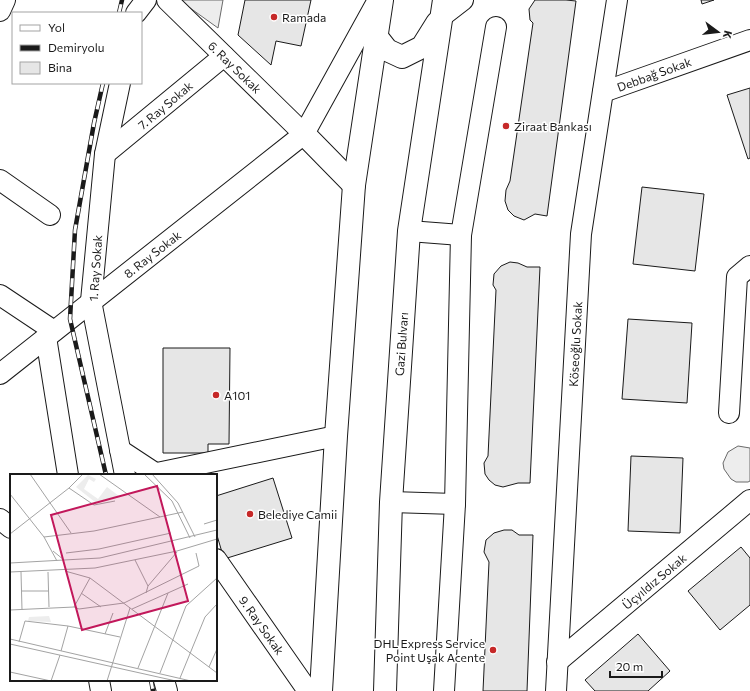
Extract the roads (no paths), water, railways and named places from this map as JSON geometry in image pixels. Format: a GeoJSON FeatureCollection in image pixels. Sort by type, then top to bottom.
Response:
{"type":"FeatureCollection","features":[{"type":"Feature","properties":{"kind":"highway"},"geometry":{"type":"LineString","coordinates":[[322,691],[336,436],[354,185],[382,0]]}},
{"type":"Feature","properties":{"kind":"highway"},"geometry":{"type":"LineString","coordinates":[[376,36],[387,50],[402,57],[422,47],[443,8]]}},
{"type":"Feature","properties":{"kind":"highway","name":"Gazi Bulvarı"},"geometry":{"type":"LineString","coordinates":[[385,691],[390,502],[409,231],[443,8]]}},
{"type":"Feature","properties":{"kind":"highway"},"geometry":{"type":"LineString","coordinates":[[304,134],[354,185]]}},
{"type":"Feature","properties":{"kind":"street"},"geometry":{"type":"LineString","coordinates":[[0,10],[5,0]]}},
{"type":"Feature","properties":{"kind":"street"},"geometry":{"type":"LineString","coordinates":[[137,12],[146,0]]}},
{"type":"Feature","properties":{"kind":"street","name":"6. Ray Sokak"},"geometry":{"type":"LineString","coordinates":[[167,0],[304,134]]}},
{"type":"Feature","properties":{"kind":"street"},"geometry":{"type":"LineString","coordinates":[[304,134],[378,0]]}},
{"type":"Feature","properties":{"kind":"street"},"geometry":{"type":"LineString","coordinates":[[443,8],[463,0]]}},
{"type":"Feature","properties":{"kind":"street","name":"Köseoğlu Sokak"},"geometry":{"type":"LineString","coordinates":[[556,691],[581,234],[617,0]]}},
{"type":"Feature","properties":{"kind":"street"},"geometry":{"type":"LineString","coordinates":[[444,691],[455,504],[461,235],[496,28]]}},
{"type":"Feature","properties":{"kind":"street","name":"Debbağ Sokak"},"geometry":{"type":"LineString","coordinates":[[603,92],[750,40]]}},
{"type":"Feature","properties":{"kind":"street","name":"7. Ray Sokak"},"geometry":{"type":"LineString","coordinates":[[105,154],[224,56]]}},
{"type":"Feature","properties":{"kind":"street","name":"1. Ray Sokak"},"geometry":{"type":"LineString","coordinates":[[120,84],[105,154],[92,301],[125,474]]}},
{"type":"Feature","properties":{"kind":"street","name":"8. Ray Sokak"},"geometry":{"type":"LineString","coordinates":[[0,374],[304,134]]}},
{"type":"Feature","properties":{"kind":"street"},"geometry":{"type":"LineString","coordinates":[[0,180],[50,216]]}},
{"type":"Feature","properties":{"kind":"street"},"geometry":{"type":"LineString","coordinates":[[409,231],[461,235]]}},
{"type":"Feature","properties":{"kind":"street"},"geometry":{"type":"LineString","coordinates":[[729,413],[737,277],[750,266]]}},
{"type":"Feature","properties":{"kind":"street"},"geometry":{"type":"LineString","coordinates":[[0,295],[50,334],[68,474]]}},
{"type":"Feature","properties":{"kind":"street"},"geometry":{"type":"LineString","coordinates":[[120,450],[157,474],[336,436]]}},
{"type":"Feature","properties":{"kind":"street","name":"Üçyıldız Sokak"},"geometry":{"type":"LineString","coordinates":[[557,662],[750,500]]}},
{"type":"Feature","properties":{"kind":"street"},"geometry":{"type":"LineString","coordinates":[[390,502],[455,504]]}},
{"type":"Feature","properties":{"kind":"street"},"geometry":{"type":"LineString","coordinates":[[0,519],[10,527]]}},
{"type":"Feature","properties":{"kind":"street","name":"9. Ray Sokak"},"geometry":{"type":"LineString","coordinates":[[217,560],[308,691]]}},
{"type":"Feature","properties":{"kind":"street"},"geometry":{"type":"LineString","coordinates":[[99,681],[101,691]]}},
{"type":"Feature","properties":{"kind":"street"},"geometry":{"type":"LineString","coordinates":[[164,681],[167,691]]}},
{"type":"Feature","properties":{"kind":"railway"},"geometry":{"type":"LineString","coordinates":[[119,12],[122,0]]}},
{"type":"Feature","properties":{"kind":"railway"},"geometry":{"type":"LineString","coordinates":[[103,84],[94,123],[75,230],[70,319],[106,474]]}},
{"type":"Feature","properties":{"kind":"railway"},"geometry":{"type":"LineString","coordinates":[[151,681],[153,691]]}},
{"type":"Feature","properties":{"kind":"place","name":"Ramada"},"geometry":{"type":"Point","coordinates":[274,17]}},
{"type":"Feature","properties":{"kind":"place","name":"Ziraat Bankası"},"geometry":{"type":"Point","coordinates":[506,126]}},
{"type":"Feature","properties":{"kind":"place","name":"A101"},"geometry":{"type":"Point","coordinates":[216,395]}},
{"type":"Feature","properties":{"kind":"place","name":"Belediye Camii"},"geometry":{"type":"Point","coordinates":[250,514]}},
{"type":"Feature","properties":{"kind":"place","name":"DHL Express Service Point Uşak Acente"},"geometry":{"type":"Point","coordinates":[493,650]}}]}
